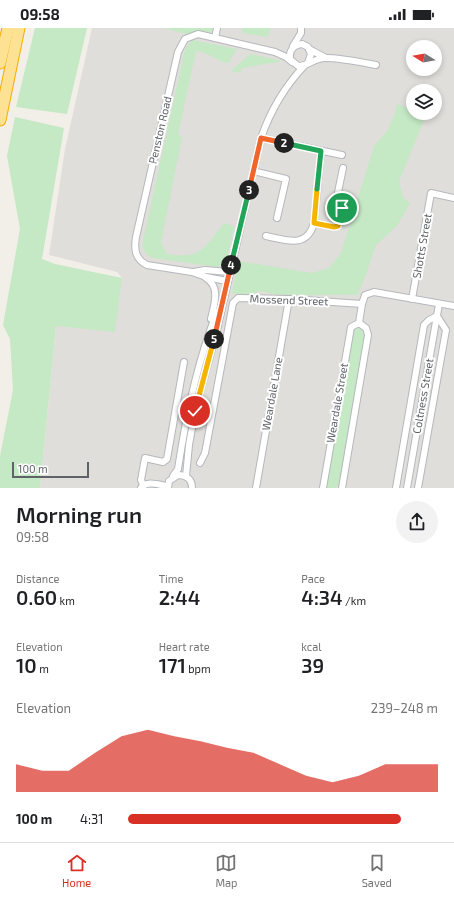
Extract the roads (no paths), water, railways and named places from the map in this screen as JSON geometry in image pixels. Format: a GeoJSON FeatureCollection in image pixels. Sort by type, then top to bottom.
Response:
{"type":"FeatureCollection","features":[{"type":"Feature","properties":{"kind":"highway"},"geometry":{"type":"LineString","coordinates":[[0,63],[8,28]]}},
{"type":"Feature","properties":{"kind":"highway"},"geometry":{"type":"LineString","coordinates":[[0,120],[19,28]]}},
{"type":"Feature","properties":{"kind":"street"},"geometry":{"type":"LineString","coordinates":[[216,38],[217,28]]}},
{"type":"Feature","properties":{"kind":"street"},"geometry":{"type":"LineString","coordinates":[[193,487],[186,476],[188,452],[195,411],[216,334],[223,297],[261,138],[268,120],[290,83],[311,57],[301,31]]}},
{"type":"Feature","properties":{"kind":"street"},"geometry":{"type":"LineString","coordinates":[[290,83],[294,71],[290,55],[301,31]]}},
{"type":"Feature","properties":{"kind":"street","name":"Penston Road"},"geometry":{"type":"LineString","coordinates":[[227,281],[206,277],[192,272],[147,264],[142,262],[137,256],[135,245],[180,48],[185,39],[192,35],[198,34],[275,52]]}},
{"type":"Feature","properties":{"kind":"street"},"geometry":{"type":"LineString","coordinates":[[275,52],[292,49],[298,44],[326,58]]}},
{"type":"Feature","properties":{"kind":"street"},"geometry":{"type":"LineString","coordinates":[[275,52],[286,57],[298,66],[316,59],[326,58],[376,65]]}},
{"type":"Feature","properties":{"kind":"street"},"geometry":{"type":"LineString","coordinates":[[261,138],[342,156]]}},
{"type":"Feature","properties":{"kind":"street"},"geometry":{"type":"LineString","coordinates":[[266,236],[293,241],[300,240],[308,235],[314,223],[321,151]]}},
{"type":"Feature","properties":{"kind":"street"},"geometry":{"type":"LineString","coordinates":[[314,223],[334,227],[339,224],[342,208],[337,197],[343,168]]}},
{"type":"Feature","properties":{"kind":"street"},"geometry":{"type":"LineString","coordinates":[[253,171],[286,179],[277,218]]}},
{"type":"Feature","properties":{"kind":"street","name":"Shotts Street"},"geometry":{"type":"LineString","coordinates":[[412,299],[431,193],[454,198]]}},
{"type":"Feature","properties":{"kind":"street","name":"Penston Road"},"geometry":{"type":"LineString","coordinates":[[192,272],[205,270],[229,272]]}},
{"type":"Feature","properties":{"kind":"street"},"geometry":{"type":"LineString","coordinates":[[184,362],[167,459],[163,462],[145,458],[140,480],[142,487],[150,483],[167,487],[169,480],[178,469],[188,410],[209,332],[216,295],[213,285],[206,277]]}},
{"type":"Feature","properties":{"kind":"street"},"geometry":{"type":"LineString","coordinates":[[362,304],[366,295],[374,292],[454,306]]}},
{"type":"Feature","properties":{"kind":"street"},"geometry":{"type":"LineString","coordinates":[[209,332],[223,297]]}},
{"type":"Feature","properties":{"kind":"street","name":"Mossend Street"},"geometry":{"type":"LineString","coordinates":[[200,463],[205,453],[233,302],[238,298],[289,299],[362,304]]}},
{"type":"Feature","properties":{"kind":"street","name":"Weardale Lane"},"geometry":{"type":"LineString","coordinates":[[256,488],[289,299]]}},
{"type":"Feature","properties":{"kind":"street","name":"Weardale Street"},"geometry":{"type":"LineString","coordinates":[[359,323],[362,304]]}},
{"type":"Feature","properties":{"kind":"street","name":"Coltness Street"},"geometry":{"type":"LineString","coordinates":[[407,488],[439,304]]}},
{"type":"Feature","properties":{"kind":"street"},"geometry":{"type":"LineString","coordinates":[[396,488],[424,325],[429,320],[437,316],[446,330],[418,488]]}},
{"type":"Feature","properties":{"kind":"street","name":"Weardale Street"},"geometry":{"type":"LineString","coordinates":[[323,488],[351,327],[359,323]]}},
{"type":"Feature","properties":{"kind":"street","name":"Weardale Street"},"geometry":{"type":"LineString","coordinates":[[342,488],[368,335],[366,328],[359,323]]}},
{"type":"Feature","properties":{"kind":"street"},"geometry":{"type":"LineString","coordinates":[[173,476],[186,476]]}}]}
